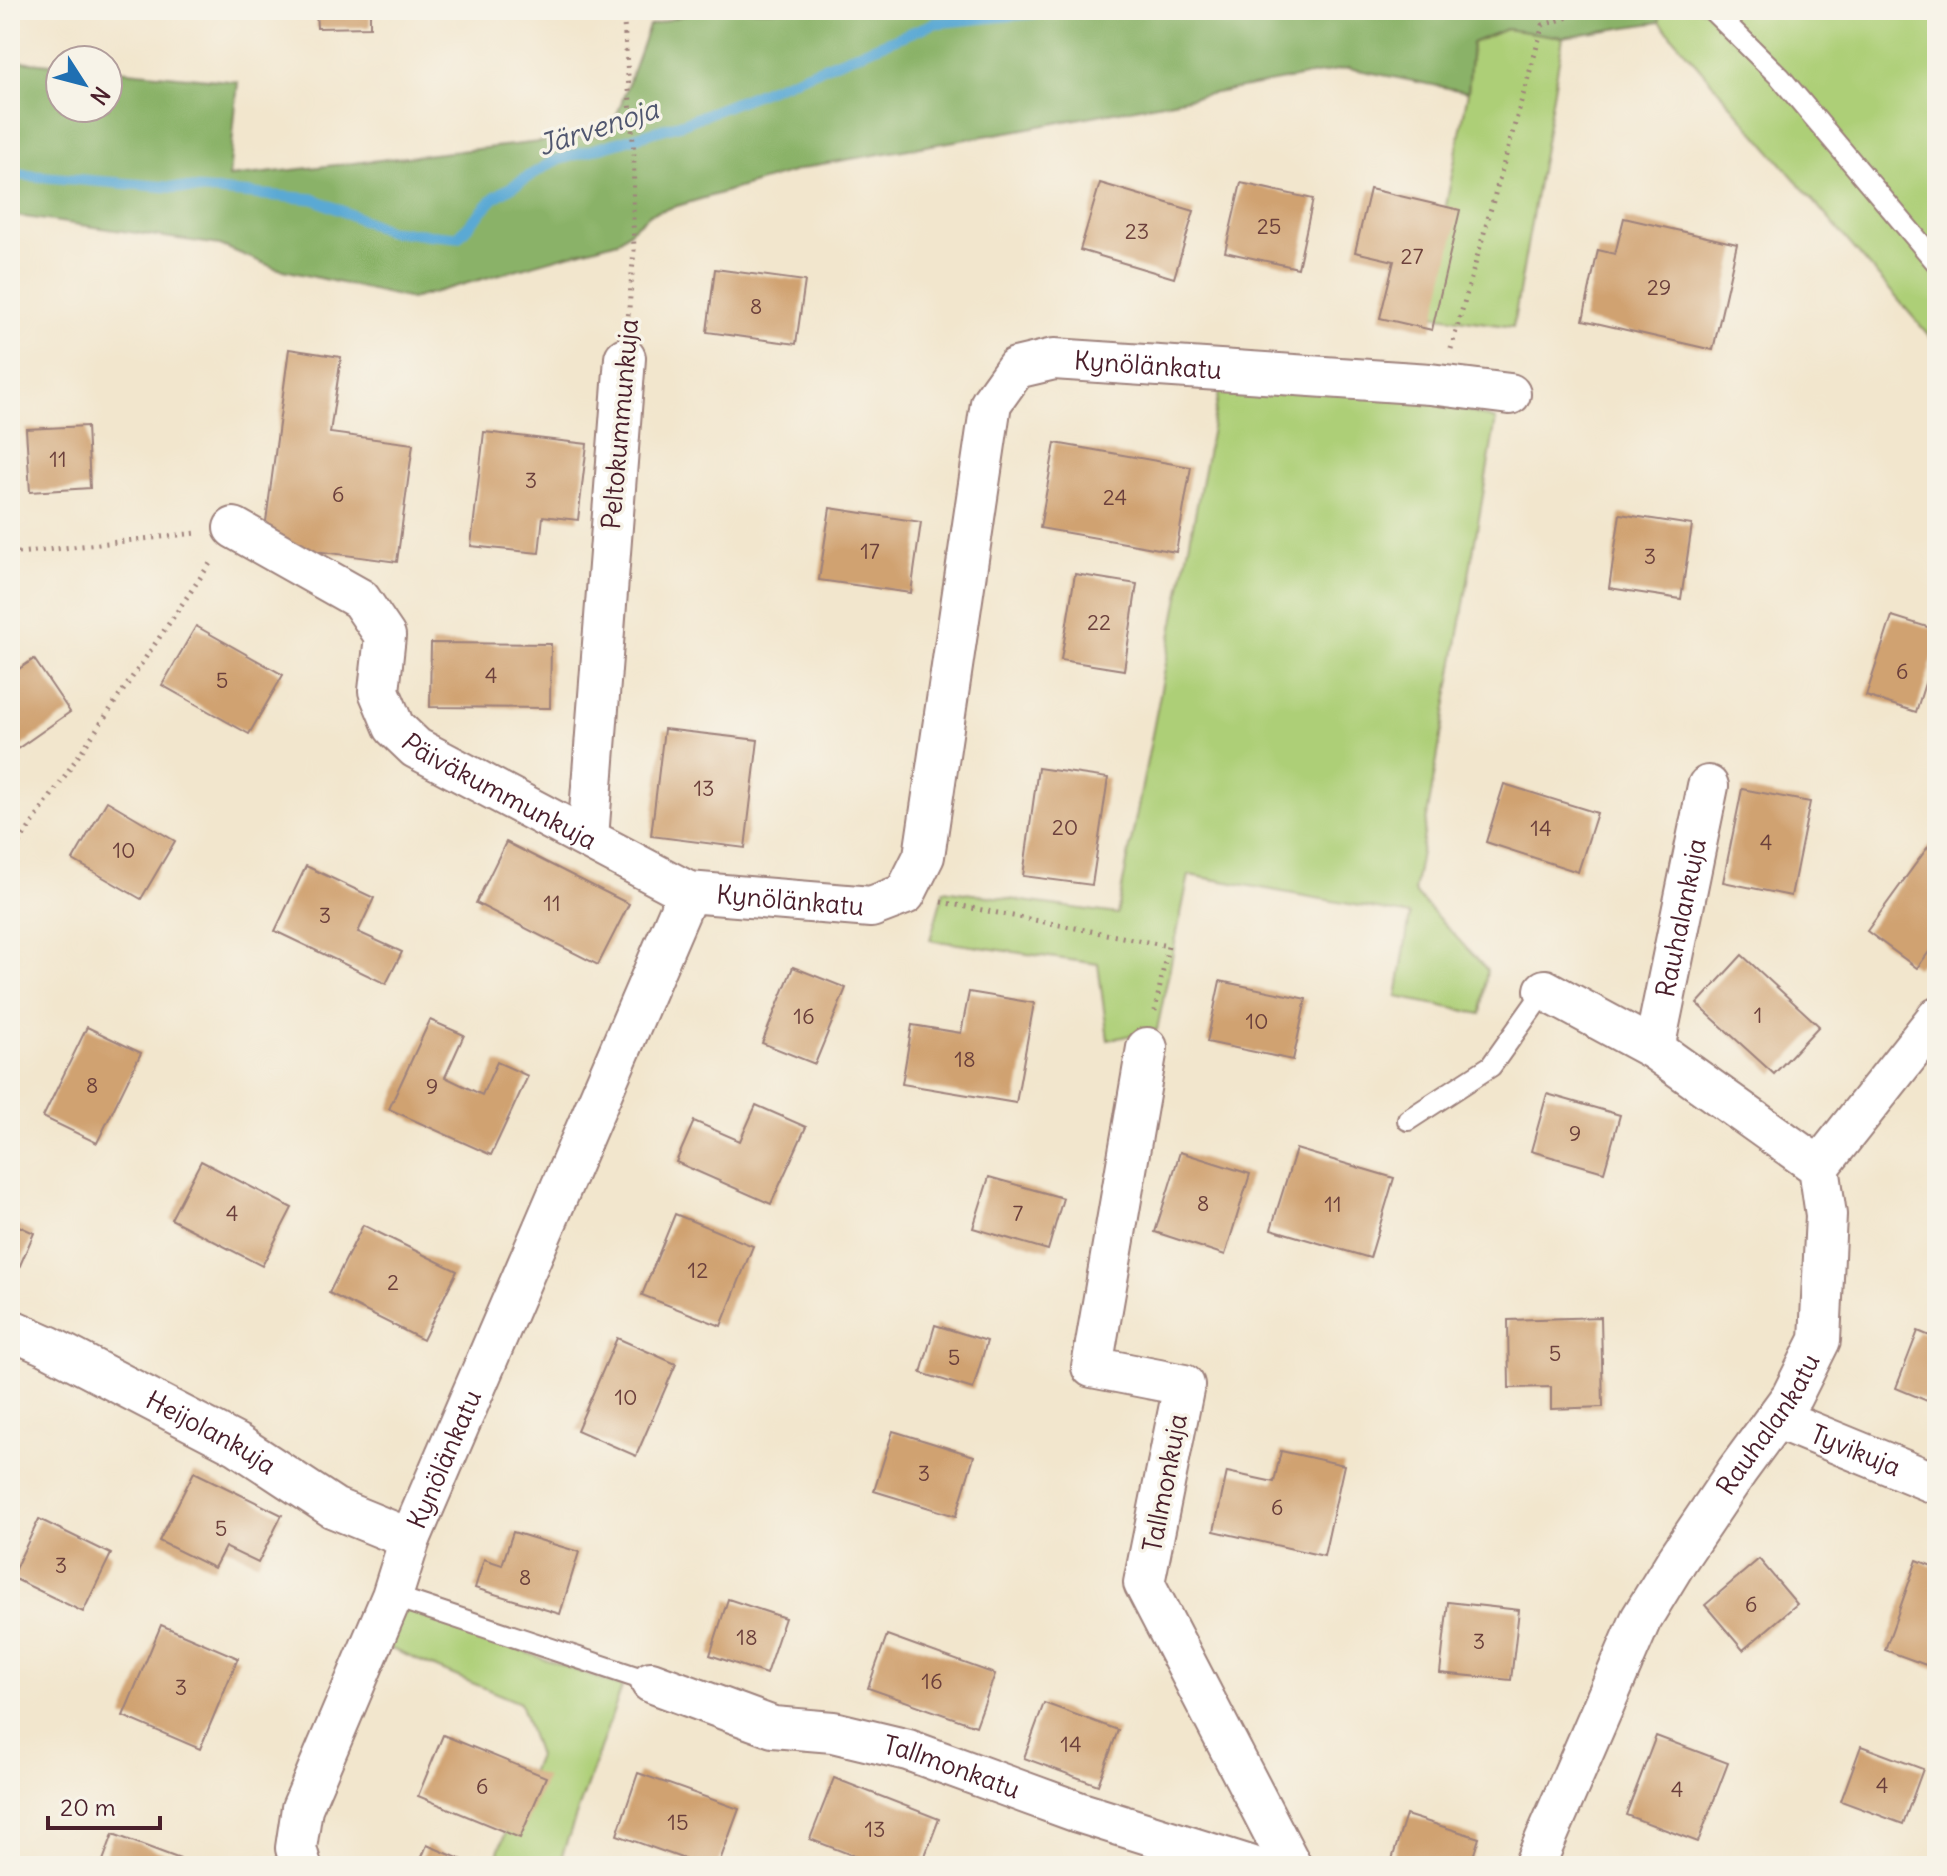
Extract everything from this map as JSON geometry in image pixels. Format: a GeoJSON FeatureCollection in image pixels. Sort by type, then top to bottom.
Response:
{"type":"FeatureCollection","features":[{"type":"Feature","properties":{"kind":"street","name":"Peltokummunkuja"},"geometry":{"type":"LineString","coordinates":[[588,838],[625,358]]}},
{"type":"Feature","properties":{"kind":"street","name":"Kynölänkatu"},"geometry":{"type":"LineString","coordinates":[[301,1866],[296,1848],[302,1808],[392,1596],[410,1539],[688,892],[871,907],[905,894],[924,856],[991,403],[1016,368],[1054,359],[1441,385],[1510,394]]}},
{"type":"Feature","properties":{"kind":"street","name":"Päiväkummunkuja"},"geometry":{"type":"LineString","coordinates":[[234,528],[360,599],[385,636],[379,691],[394,727],[416,748],[688,892]]}},
{"type":"Feature","properties":{"kind":"street","name":"Rauhalankuja"},"geometry":{"type":"LineString","coordinates":[[1654,1049],[1708,786]]}},
{"type":"Feature","properties":{"kind":"street"},"geometry":{"type":"LineString","coordinates":[[1545,990],[1654,1049],[1819,1167],[1937,1018]]}},
{"type":"Feature","properties":{"kind":"street","name":"Tallmonkuja"},"geometry":{"type":"LineString","coordinates":[[1147,1048],[1092,1367],[1184,1385],[1144,1583],[1291,1866]]}},
{"type":"Feature","properties":{"kind":"street","name":"Rauhalankatu"},"geometry":{"type":"LineString","coordinates":[[1534,1866],[1641,1619],[1677,1560],[1792,1396],[1820,1340],[1826,1215],[1819,1167]]}},
{"type":"Feature","properties":{"kind":"street","name":"Heijolankuja"},"geometry":{"type":"LineString","coordinates":[[10,1329],[238,1445],[334,1508],[410,1539]]}},
{"type":"Feature","properties":{"kind":"street","name":"Tyvikuja"},"geometry":{"type":"LineString","coordinates":[[1776,1418],[1937,1484]]}},
{"type":"Feature","properties":{"kind":"street","name":"Tallmonkatu"},"geometry":{"type":"LineString","coordinates":[[651,1682],[773,1727],[833,1732],[908,1750],[1078,1812],[1250,1866]]}},
{"type":"Feature","properties":{"kind":"lane"},"geometry":{"type":"LineString","coordinates":[[1712,10],[1780,77],[1937,263]]}},
{"type":"Feature","properties":{"kind":"lane"},"geometry":{"type":"LineString","coordinates":[[1408,1120],[1491,1066],[1545,990]]}},
{"type":"Feature","properties":{"kind":"lane"},"geometry":{"type":"LineString","coordinates":[[392,1596],[651,1682]]}},
{"type":"Feature","properties":{"kind":"path","name":"Peltokummunkuja"},"geometry":{"type":"LineString","coordinates":[[623,10],[634,154],[634,250],[625,358]]}},
{"type":"Feature","properties":{"kind":"path"},"geometry":{"type":"LineString","coordinates":[[1441,385],[1543,25],[1592,10]]}},
{"type":"Feature","properties":{"kind":"path"},"geometry":{"type":"LineString","coordinates":[[10,554],[234,528]]}},
{"type":"Feature","properties":{"kind":"path"},"geometry":{"type":"LineString","coordinates":[[10,856],[234,528]]}},
{"type":"Feature","properties":{"kind":"path"},"geometry":{"type":"LineString","coordinates":[[905,894],[1168,946],[1147,1048]]}},
{"type":"Feature","properties":{"kind":"green space"},"geometry":{"type":"Polygon","coordinates":[[[700,10],[1658,10],[1660,22],[1563,37],[1506,29],[1472,43],[1468,92],[1348,68],[816,165],[650,214],[618,241],[411,299],[275,268],[220,245],[10,215],[10,60],[44,63],[44,124],[124,124],[124,71],[238,82],[229,177],[610,134],[649,26],[700,10]]]}},
{"type":"Feature","properties":{"kind":"green space"},"geometry":{"type":"Polygon","coordinates":[[[1658,10],[1937,10],[1937,345],[1660,22],[1658,10]]]}},
{"type":"Feature","properties":{"kind":"green space"},"geometry":{"type":"Polygon","coordinates":[[[1506,29],[1563,37],[1513,327],[1425,314],[1468,92],[1472,43],[1506,29]]]}},
{"type":"Feature","properties":{"kind":"green space"},"geometry":{"type":"Polygon","coordinates":[[[1220,387],[1416,394],[1496,420],[1414,892],[1487,970],[1481,1014],[1397,997],[1410,915],[1189,875],[1157,1030],[1108,1040],[1098,964],[930,940],[944,890],[1117,914],[1220,387]]]}},
{"type":"Feature","properties":{"kind":"green space"},"geometry":{"type":"Polygon","coordinates":[[[400,1607],[622,1687],[562,1855],[569,1866],[504,1866],[498,1851],[538,1756],[520,1703],[384,1646],[400,1607]]]}},
{"type":"Feature","properties":{"kind":"building"},"geometry":{"type":"Polygon","coordinates":[[[316,10],[370,10],[370,27],[317,28],[316,10]]]}},
{"type":"Feature","properties":{"kind":"building"},"geometry":{"type":"Polygon","coordinates":[[[1100,183],[1194,211],[1174,278],[1080,250],[1100,183]]]}},
{"type":"Feature","properties":{"kind":"building"},"geometry":{"type":"Polygon","coordinates":[[[1241,183],[1313,199],[1298,268],[1225,252],[1241,183]]]}},
{"type":"Feature","properties":{"kind":"building"},"geometry":{"type":"Polygon","coordinates":[[[1370,189],[1460,210],[1432,330],[1380,318],[1394,261],[1355,252],[1370,189]]]}},
{"type":"Feature","properties":{"kind":"building"},"geometry":{"type":"Polygon","coordinates":[[[1624,218],[1737,244],[1713,350],[1583,320],[1598,250],[1615,254],[1624,218]]]}},
{"type":"Feature","properties":{"kind":"building"},"geometry":{"type":"Polygon","coordinates":[[[715,269],[805,281],[796,344],[707,332],[715,269]]]}},
{"type":"Feature","properties":{"kind":"building"},"geometry":{"type":"Polygon","coordinates":[[[289,349],[341,357],[330,433],[413,444],[397,562],[263,544],[289,349]]]}},
{"type":"Feature","properties":{"kind":"building"},"geometry":{"type":"Polygon","coordinates":[[[87,426],[90,488],[30,492],[26,429],[87,426]]]}},
{"type":"Feature","properties":{"kind":"building"},"geometry":{"type":"Polygon","coordinates":[[[484,432],[587,444],[578,520],[543,516],[539,553],[471,546],[484,432]]]}},
{"type":"Feature","properties":{"kind":"building"},"geometry":{"type":"Polygon","coordinates":[[[1055,443],[1191,467],[1176,552],[1040,528],[1055,443]]]}},
{"type":"Feature","properties":{"kind":"building"},"geometry":{"type":"Polygon","coordinates":[[[830,508],[921,522],[911,593],[819,580],[830,508]]]}},
{"type":"Feature","properties":{"kind":"building"},"geometry":{"type":"Polygon","coordinates":[[[1620,514],[1692,525],[1681,599],[1609,588],[1620,514]]]}},
{"type":"Feature","properties":{"kind":"building"},"geometry":{"type":"Polygon","coordinates":[[[1075,574],[1137,584],[1124,670],[1061,660],[1075,574]]]}},
{"type":"Feature","properties":{"kind":"building"},"geometry":{"type":"Polygon","coordinates":[[[1892,616],[1937,630],[1937,645],[1916,712],[1866,696],[1892,616]]]}},
{"type":"Feature","properties":{"kind":"building"},"geometry":{"type":"Polygon","coordinates":[[[196,626],[283,675],[249,734],[162,685],[196,626]]]}},
{"type":"Feature","properties":{"kind":"building"},"geometry":{"type":"Polygon","coordinates":[[[431,643],[551,644],[550,708],[430,707],[431,643]]]}},
{"type":"Feature","properties":{"kind":"building"},"geometry":{"type":"Polygon","coordinates":[[[34,659],[70,712],[10,754],[10,675],[34,659]]]}},
{"type":"Feature","properties":{"kind":"building"},"geometry":{"type":"Polygon","coordinates":[[[664,729],[758,740],[745,848],[651,836],[664,729]]]}},
{"type":"Feature","properties":{"kind":"building"},"geometry":{"type":"Polygon","coordinates":[[[1038,768],[1108,778],[1092,885],[1023,876],[1038,768]]]}},
{"type":"Feature","properties":{"kind":"building"},"geometry":{"type":"Polygon","coordinates":[[[1504,784],[1597,813],[1578,872],[1486,842],[1504,784]]]}},
{"type":"Feature","properties":{"kind":"building"},"geometry":{"type":"Polygon","coordinates":[[[1742,789],[1810,802],[1791,896],[1723,882],[1742,789]]]}},
{"type":"Feature","properties":{"kind":"building"},"geometry":{"type":"Polygon","coordinates":[[[107,801],[175,841],[141,899],[73,860],[107,801]]]}},
{"type":"Feature","properties":{"kind":"building"},"geometry":{"type":"Polygon","coordinates":[[[1933,840],[1937,843],[1937,941],[1917,968],[1867,931],[1933,840]]]}},
{"type":"Feature","properties":{"kind":"building"},"geometry":{"type":"Polygon","coordinates":[[[506,842],[629,904],[598,965],[476,903],[506,842]]]}},
{"type":"Feature","properties":{"kind":"building"},"geometry":{"type":"Polygon","coordinates":[[[306,866],[374,898],[358,932],[402,952],[386,984],[275,931],[306,866]]]}},
{"type":"Feature","properties":{"kind":"building"},"geometry":{"type":"Polygon","coordinates":[[[1742,955],[1819,1026],[1774,1074],[1697,1004],[1742,955]]]}},
{"type":"Feature","properties":{"kind":"building"},"geometry":{"type":"Polygon","coordinates":[[[793,967],[846,988],[815,1064],[762,1043],[793,967]]]}},
{"type":"Feature","properties":{"kind":"building"},"geometry":{"type":"Polygon","coordinates":[[[1220,981],[1306,999],[1293,1060],[1207,1042],[1220,981]]]}},
{"type":"Feature","properties":{"kind":"building"},"geometry":{"type":"Polygon","coordinates":[[[969,992],[1034,1003],[1016,1103],[902,1084],[912,1025],[961,1033],[969,992]]]}},
{"type":"Feature","properties":{"kind":"building"},"geometry":{"type":"Polygon","coordinates":[[[430,1020],[464,1035],[445,1077],[482,1095],[497,1062],[528,1076],[491,1155],[389,1109],[430,1020]]]}},
{"type":"Feature","properties":{"kind":"building"},"geometry":{"type":"Polygon","coordinates":[[[87,1027],[141,1053],[97,1143],[43,1117],[87,1027]]]}},
{"type":"Feature","properties":{"kind":"building"},"geometry":{"type":"Polygon","coordinates":[[[1547,1094],[1620,1115],[1604,1172],[1531,1151],[1547,1094]]]}},
{"type":"Feature","properties":{"kind":"building"},"geometry":{"type":"Polygon","coordinates":[[[756,1105],[806,1127],[771,1204],[676,1162],[694,1121],[740,1141],[756,1105]]]}},
{"type":"Feature","properties":{"kind":"building"},"geometry":{"type":"Polygon","coordinates":[[[1296,1149],[1394,1178],[1370,1258],[1271,1229],[1296,1149]]]}},
{"type":"Feature","properties":{"kind":"building"},"geometry":{"type":"Polygon","coordinates":[[[1180,1152],[1250,1174],[1225,1255],[1155,1232],[1180,1152]]]}},
{"type":"Feature","properties":{"kind":"building"},"geometry":{"type":"Polygon","coordinates":[[[201,1161],[292,1208],[262,1266],[171,1219],[201,1161]]]}},
{"type":"Feature","properties":{"kind":"building"},"geometry":{"type":"Polygon","coordinates":[[[989,1177],[1063,1198],[1048,1250],[973,1228],[989,1177]]]}},
{"type":"Feature","properties":{"kind":"building"},"geometry":{"type":"Polygon","coordinates":[[[675,1214],[753,1246],[721,1326],[642,1295],[675,1214]]]}},
{"type":"Feature","properties":{"kind":"building"},"geometry":{"type":"Polygon","coordinates":[[[10,1222],[34,1233],[15,1277],[10,1274],[10,1222]]]}},
{"type":"Feature","properties":{"kind":"building"},"geometry":{"type":"Polygon","coordinates":[[[363,1225],[457,1271],[423,1340],[329,1293],[363,1225]]]}},
{"type":"Feature","properties":{"kind":"building"},"geometry":{"type":"Polygon","coordinates":[[[1601,1317],[1603,1407],[1551,1409],[1551,1387],[1509,1388],[1508,1320],[1601,1317]]]}},
{"type":"Feature","properties":{"kind":"building"},"geometry":{"type":"Polygon","coordinates":[[[935,1325],[987,1341],[973,1389],[921,1373],[935,1325]]]}},
{"type":"Feature","properties":{"kind":"building"},"geometry":{"type":"Polygon","coordinates":[[[1918,1331],[1937,1339],[1937,1405],[1896,1388],[1918,1331]]]}},
{"type":"Feature","properties":{"kind":"building"},"geometry":{"type":"Polygon","coordinates":[[[617,1338],[676,1364],[636,1456],[577,1430],[617,1338]]]}},
{"type":"Feature","properties":{"kind":"building"},"geometry":{"type":"Polygon","coordinates":[[[893,1431],[974,1456],[956,1516],[874,1491],[893,1431]]]}},
{"type":"Feature","properties":{"kind":"building"},"geometry":{"type":"Polygon","coordinates":[[[1281,1451],[1344,1465],[1324,1556],[1214,1531],[1227,1472],[1274,1482],[1281,1451]]]}},
{"type":"Feature","properties":{"kind":"building"},"geometry":{"type":"Polygon","coordinates":[[[194,1472],[282,1515],[258,1563],[225,1547],[214,1568],[159,1541],[194,1472]]]}},
{"type":"Feature","properties":{"kind":"building"},"geometry":{"type":"Polygon","coordinates":[[[39,1519],[111,1554],[83,1612],[11,1577],[39,1519]]]}},
{"type":"Feature","properties":{"kind":"building"},"geometry":{"type":"Polygon","coordinates":[[[513,1532],[579,1552],[560,1614],[475,1588],[484,1559],[502,1565],[513,1532]]]}},
{"type":"Feature","properties":{"kind":"building"},"geometry":{"type":"Polygon","coordinates":[[[1759,1559],[1797,1604],[1743,1650],[1705,1605],[1759,1559]]]}},
{"type":"Feature","properties":{"kind":"building"},"geometry":{"type":"Polygon","coordinates":[[[1917,1560],[1937,1568],[1937,1669],[1885,1650],[1917,1560]]]}},
{"type":"Feature","properties":{"kind":"building"},"geometry":{"type":"Polygon","coordinates":[[[728,1599],[785,1618],[766,1674],[710,1655],[728,1599]]]}},
{"type":"Feature","properties":{"kind":"building"},"geometry":{"type":"Polygon","coordinates":[[[1448,1602],[1519,1610],[1511,1680],[1440,1673],[1448,1602]]]}},
{"type":"Feature","properties":{"kind":"building"},"geometry":{"type":"Polygon","coordinates":[[[161,1625],[238,1658],[200,1749],[123,1716],[161,1625]]]}},
{"type":"Feature","properties":{"kind":"building"},"geometry":{"type":"Polygon","coordinates":[[[887,1635],[995,1674],[976,1726],[868,1688],[887,1635]]]}},
{"type":"Feature","properties":{"kind":"building"},"geometry":{"type":"Polygon","coordinates":[[[1044,1703],[1118,1730],[1098,1785],[1024,1758],[1044,1703]]]}},
{"type":"Feature","properties":{"kind":"building"},"geometry":{"type":"Polygon","coordinates":[[[443,1735],[546,1777],[520,1838],[418,1796],[443,1735]]]}},
{"type":"Feature","properties":{"kind":"building"},"geometry":{"type":"Polygon","coordinates":[[[1656,1736],[1728,1763],[1698,1842],[1626,1815],[1656,1736]]]}},
{"type":"Feature","properties":{"kind":"building"},"geometry":{"type":"Polygon","coordinates":[[[1861,1746],[1923,1769],[1903,1824],[1841,1801],[1861,1746]]]}},
{"type":"Feature","properties":{"kind":"building"},"geometry":{"type":"Polygon","coordinates":[[[638,1773],[739,1809],[718,1866],[704,1866],[617,1835],[638,1773]]]}},
{"type":"Feature","properties":{"kind":"building"},"geometry":{"type":"Polygon","coordinates":[[[834,1778],[939,1819],[921,1866],[880,1866],[810,1839],[834,1778]]]}},
{"type":"Feature","properties":{"kind":"building"},"geometry":{"type":"Polygon","coordinates":[[[1406,1815],[1479,1838],[1470,1866],[1390,1866],[1406,1815]]]}},
{"type":"Feature","properties":{"kind":"building"},"geometry":{"type":"Polygon","coordinates":[[[113,1834],[199,1866],[101,1866],[113,1834]]]}},
{"type":"Feature","properties":{"kind":"building"},"geometry":{"type":"Polygon","coordinates":[[[427,1845],[477,1866],[418,1866],[427,1845]]]}},
{"type":"Feature","properties":{"kind":"waterway","name":"Järvenoja"},"geometry":{"type":"LineString","coordinates":[[10,174],[314,199],[388,231],[458,237],[495,197],[554,161],[684,123],[935,23],[1068,10]]}}]}
